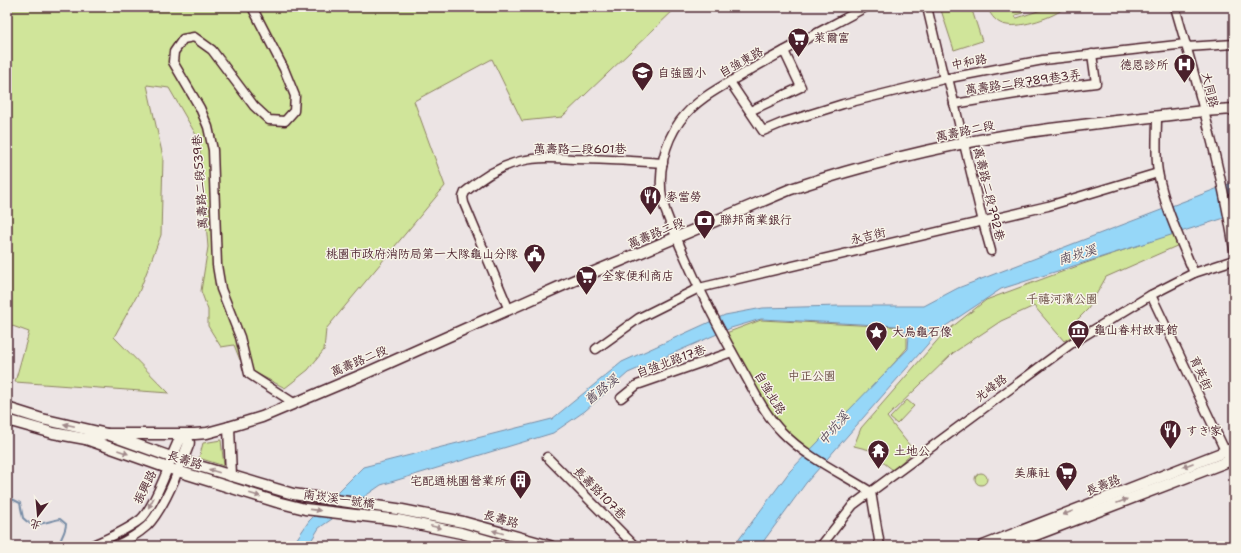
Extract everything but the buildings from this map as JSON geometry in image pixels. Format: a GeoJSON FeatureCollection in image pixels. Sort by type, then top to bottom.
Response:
{"type":"FeatureCollection","features":[{"type":"Feature","properties":{"kind":"main road","name":"萬壽路二段"},"geometry":{"type":"LineString","coordinates":[[7,408],[42,419],[107,434],[184,435],[207,433],[257,418],[294,403],[791,189],[816,181],[906,157],[963,144],[1008,136],[1045,130],[1157,117],[1234,110]]}},
{"type":"Feature","properties":{"kind":"main road","name":"萬壽路二段"},"geometry":{"type":"LineString","coordinates":[[7,420],[53,433],[86,439],[107,434]]}},
{"type":"Feature","properties":{"kind":"main road"},"geometry":{"type":"LineString","coordinates":[[229,427],[231,476]]}},
{"type":"Feature","properties":{"kind":"main road","name":"長壽路"},"geometry":{"type":"LineString","coordinates":[[107,434],[182,461],[278,490]]}},
{"type":"Feature","properties":{"kind":"main road"},"geometry":{"type":"LineString","coordinates":[[172,457],[179,441],[184,435],[188,443],[182,461]]}},
{"type":"Feature","properties":{"kind":"main road","name":"長壽路"},"geometry":{"type":"LineString","coordinates":[[86,439],[168,468],[277,502]]}},
{"type":"Feature","properties":{"kind":"main road","name":"長壽路"},"geometry":{"type":"LineString","coordinates":[[1006,543],[1230,450]]}},
{"type":"Feature","properties":{"kind":"main road","name":"長壽路"},"geometry":{"type":"LineString","coordinates":[[983,546],[1006,543],[1232,460]]}},
{"type":"Feature","properties":{"kind":"main road","name":"南崁溪一號橋"},"geometry":{"type":"LineString","coordinates":[[278,490],[293,494],[397,508]]}},
{"type":"Feature","properties":{"kind":"main road","name":"南崁溪一號橋"},"geometry":{"type":"LineString","coordinates":[[277,502],[305,509],[398,520]]}},
{"type":"Feature","properties":{"kind":"main road","name":"長壽路"},"geometry":{"type":"LineString","coordinates":[[397,508],[463,522],[550,546]]}},
{"type":"Feature","properties":{"kind":"main road","name":"長壽路"},"geometry":{"type":"LineString","coordinates":[[398,520],[461,533],[507,546]]}},
{"type":"Feature","properties":{"kind":"street","name":"萬壽路二段539巷"},"geometry":{"type":"LineString","coordinates":[[252,7],[284,69],[295,96],[294,111],[284,121],[269,120],[254,106],[212,50],[194,37],[183,39],[174,52],[173,62],[200,108],[208,127],[212,150],[218,265],[221,289],[240,337],[249,374],[294,403]]}},
{"type":"Feature","properties":{"kind":"street","name":"自強東路"},"geometry":{"type":"LineString","coordinates":[[677,238],[669,221],[662,198],[662,176],[667,146],[680,121],[701,99],[784,51],[866,7]]}},
{"type":"Feature","properties":{"kind":"street","name":"萬壽路二段792巷"},"geometry":{"type":"LineString","coordinates":[[927,7],[954,104],[991,251]]}},
{"type":"Feature","properties":{"kind":"street","name":"大同路"},"geometry":{"type":"LineString","coordinates":[[1175,7],[1220,180],[1234,248]]}},
{"type":"Feature","properties":{"kind":"street","name":"中和路"},"geometry":{"type":"LineString","coordinates":[[750,111],[763,131],[782,123],[843,104],[946,79],[1043,60],[1186,46],[1234,44]]}},
{"type":"Feature","properties":{"kind":"street"},"geometry":{"type":"LineString","coordinates":[[730,82],[750,111],[801,87],[784,51]]}},
{"type":"Feature","properties":{"kind":"street","name":"萬壽路二段789巷3弄"},"geometry":{"type":"LineString","coordinates":[[954,104],[1047,89],[1096,83],[1092,54]]}},
{"type":"Feature","properties":{"kind":"street"},"geometry":{"type":"LineString","coordinates":[[1157,117],[1156,163],[1158,173],[1166,203],[1194,273]]}},
{"type":"Feature","properties":{"kind":"street","name":"萬壽路二段601巷"},"geometry":{"type":"LineString","coordinates":[[509,310],[464,204],[463,197],[465,192],[484,178],[504,167],[521,161],[538,159],[590,159],[663,163]]}},
{"type":"Feature","properties":{"kind":"street","name":"永吉街"},"geometry":{"type":"LineString","coordinates":[[596,349],[639,318],[698,288],[1048,206],[1158,173]]}},
{"type":"Feature","properties":{"kind":"street"},"geometry":{"type":"LineString","coordinates":[[677,238],[698,288]]}},
{"type":"Feature","properties":{"kind":"street","name":"光峰路"},"geometry":{"type":"LineString","coordinates":[[821,546],[853,505],[1072,343],[1151,295],[1194,273],[1234,260]]}},
{"type":"Feature","properties":{"kind":"street","name":"自強北路"},"geometry":{"type":"LineString","coordinates":[[698,288],[732,352],[776,426],[801,449],[831,470],[871,492]]}},
{"type":"Feature","properties":{"kind":"street","name":"育英街"},"geometry":{"type":"LineString","coordinates":[[1151,295],[1230,450],[1232,460]]}},
{"type":"Feature","properties":{"kind":"street","name":"自強北路17巷"},"geometry":{"type":"LineString","coordinates":[[621,398],[637,385],[732,352]]}},
{"type":"Feature","properties":{"kind":"street","name":"振興路"},"geometry":{"type":"LineString","coordinates":[[91,546],[102,544],[126,530],[144,515],[172,457]]}},
{"type":"Feature","properties":{"kind":"street","name":"長壽路107巷"},"geometry":{"type":"LineString","coordinates":[[548,457],[635,546]]}},
{"type":"Feature","properties":{"kind":"street","name":"振興路"},"geometry":{"type":"LineString","coordinates":[[115,546],[133,536],[153,519],[170,490],[182,461]]}},
{"type":"Feature","properties":{"kind":"street"},"geometry":{"type":"LineString","coordinates":[[871,492],[880,546]]}},
{"type":"Feature","properties":{"kind":"green space"},"geometry":{"type":"Polygon","coordinates":[[[7,7],[677,7],[562,117],[522,121],[492,59],[414,101],[445,186],[326,329],[324,350],[308,370],[285,388],[252,371],[240,360],[234,345],[221,347],[208,326],[208,310],[201,291],[208,247],[199,140],[169,88],[147,85],[163,157],[161,235],[139,292],[114,337],[169,393],[15,382],[29,332],[7,324],[7,7]]]}},
{"type":"Feature","properties":{"kind":"green space"},"geometry":{"type":"Polygon","coordinates":[[[940,7],[971,7],[982,41],[954,50],[940,7]]]}},
{"type":"Feature","properties":{"kind":"green space"},"geometry":{"type":"Polygon","coordinates":[[[987,7],[1021,7],[1023,13],[1015,15],[1017,18],[1050,7],[1065,7],[1060,11],[1038,21],[1013,25],[1003,24],[997,21],[987,7]]]}},
{"type":"Feature","properties":{"kind":"green space","name":"千禧河濱公園"},"geometry":{"type":"Polygon","coordinates":[[[1174,233],[1179,245],[1106,277],[1088,309],[1077,320],[1081,331],[1064,341],[1034,306],[1001,321],[953,353],[887,417],[914,451],[893,470],[873,457],[874,451],[854,446],[861,428],[942,335],[986,300],[1083,264],[1174,233]]]}},
{"type":"Feature","properties":{"kind":"green space","name":"中正公園"},"geometry":{"type":"Polygon","coordinates":[[[761,320],[898,327],[907,336],[907,348],[816,454],[788,433],[759,394],[726,333],[761,320]]]}},
{"type":"Feature","properties":{"kind":"green space"},"geometry":{"type":"Polygon","coordinates":[[[907,400],[914,406],[897,424],[890,418],[907,400]]]}},
{"type":"Feature","properties":{"kind":"green space"},"geometry":{"type":"Polygon","coordinates":[[[221,440],[224,466],[199,458],[203,443],[221,440]]]}},
{"type":"Feature","properties":{"kind":"green space"},"geometry":{"type":"Polygon","coordinates":[[[981,473],[985,475],[987,479],[985,483],[981,485],[977,483],[975,479],[977,475],[981,473]]]}},
{"type":"Feature","properties":{"kind":"water"},"geometry":{"type":"Polygon","coordinates":[[[1234,182],[1234,215],[1001,289],[941,329],[806,483],[760,546],[734,546],[790,471],[908,349],[909,335],[899,326],[761,319],[731,328],[628,373],[585,411],[553,433],[381,485],[319,528],[308,546],[292,546],[309,521],[363,467],[552,419],[622,362],[725,315],[763,308],[924,306],[958,288],[1234,182]]]}},
{"type":"Feature","properties":{"kind":"waterway"},"geometry":{"type":"LineString","coordinates":[[7,474],[7,486]]}},
{"type":"Feature","properties":{"kind":"waterway"},"geometry":{"type":"LineString","coordinates":[[7,492],[12,499],[20,503],[23,518],[31,524],[42,524],[60,519],[66,524],[59,546]]}},
{"type":"Feature","properties":{"kind":"place","name":"萊爾富"},"geometry":{"type":"Point","coordinates":[799,58]}},
{"type":"Feature","properties":{"kind":"place","name":"德恩診所"},"geometry":{"type":"Point","coordinates":[1184,84]}},
{"type":"Feature","properties":{"kind":"place","name":"自強國小"},"geometry":{"type":"Point","coordinates":[643,92]}},
{"type":"Feature","properties":{"kind":"place","name":"麥當勞"},"geometry":{"type":"Point","coordinates":[651,216]}},
{"type":"Feature","properties":{"kind":"place","name":"聯邦商業銀行"},"geometry":{"type":"Point","coordinates":[704,240]}},
{"type":"Feature","properties":{"kind":"place","name":"桃園市政府消防局第一大隊龜山分隊"},"geometry":{"type":"Point","coordinates":[534,274]}},
{"type":"Feature","properties":{"kind":"place","name":"全家便利商店"},"geometry":{"type":"Point","coordinates":[587,296]}},
{"type":"Feature","properties":{"kind":"place","name":"龜山眷村故事館"},"geometry":{"type":"Point","coordinates":[1079,350]}},
{"type":"Feature","properties":{"kind":"place","name":"大烏龜石像"},"geometry":{"type":"Point","coordinates":[876,352]}},
{"type":"Feature","properties":{"kind":"place","name":"すき家"},"geometry":{"type":"Point","coordinates":[1171,450]}},
{"type":"Feature","properties":{"kind":"place","name":"土地公"},"geometry":{"type":"Point","coordinates":[879,470]}},
{"type":"Feature","properties":{"kind":"place","name":"美廉社"},"geometry":{"type":"Point","coordinates":[1066,492]}},
{"type":"Feature","properties":{"kind":"place","name":"宅配通桃園營業所"},"geometry":{"type":"Point","coordinates":[521,500]}},
{"type":"Feature","properties":{"kind":"water label","name":"南崁溪"},"geometry":{"type":"Point","coordinates":[1077,254]}},
{"type":"Feature","properties":{"kind":"water label","name":"舊路溪"},"geometry":{"type":"Point","coordinates":[601,389]}},
{"type":"Feature","properties":{"kind":"water label","name":"中坑溪"},"geometry":{"type":"Point","coordinates":[833,428]}}]}
